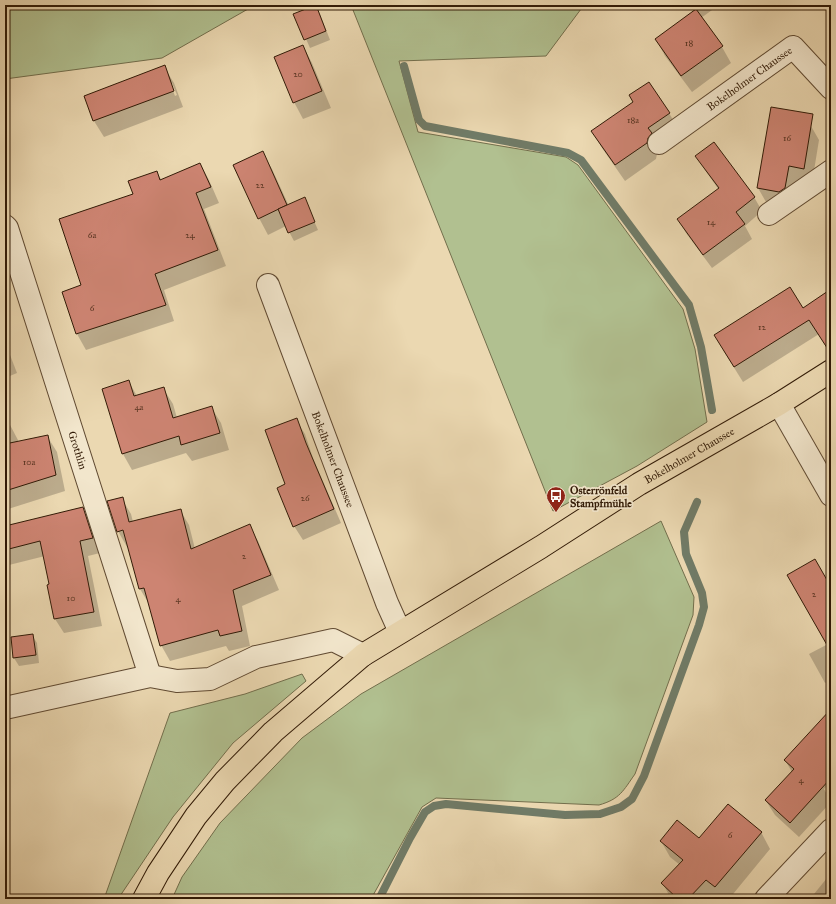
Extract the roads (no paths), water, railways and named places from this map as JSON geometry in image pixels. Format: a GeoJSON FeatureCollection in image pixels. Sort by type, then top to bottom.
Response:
{"type":"FeatureCollection","features":[{"type":"Feature","properties":{"kind":"main road","name":"Bokelholmer Chaussee"},"geometry":{"type":"LineString","coordinates":[[144,899],[158,873],[196,816],[225,781],[273,732],[363,654],[541,547],[639,484],[779,404],[831,371]]}},
{"type":"Feature","properties":{"kind":"street","name":"Bokelholmer Chaussee"},"geometry":{"type":"LineString","coordinates":[[659,143],[793,47],[831,88]]}},
{"type":"Feature","properties":{"kind":"street"},"geometry":{"type":"LineString","coordinates":[[769,214],[831,171]]}},
{"type":"Feature","properties":{"kind":"street","name":"Grothlin"},"geometry":{"type":"LineString","coordinates":[[5,226],[12,243],[150,676]]}},
{"type":"Feature","properties":{"kind":"street","name":"Bokelholmer Chaussee"},"geometry":{"type":"LineString","coordinates":[[268,285],[387,603],[400,632]]}},
{"type":"Feature","properties":{"kind":"street"},"geometry":{"type":"LineString","coordinates":[[779,404],[831,495]]}},
{"type":"Feature","properties":{"kind":"street"},"geometry":{"type":"LineString","coordinates":[[5,708],[150,676],[177,681],[210,678],[256,658],[332,640],[363,654]]}},
{"type":"Feature","properties":{"kind":"street"},"geometry":{"type":"LineString","coordinates":[[766,899],[831,830]]}},
{"type":"Feature","properties":{"kind":"waterway"},"geometry":{"type":"LineString","coordinates":[[404,66],[419,120],[425,126],[568,153],[581,160],[689,305],[701,347],[712,410]]}},
{"type":"Feature","properties":{"kind":"waterway"},"geometry":{"type":"LineString","coordinates":[[379,899],[425,812],[434,806],[446,804],[565,815],[600,814],[621,807],[632,799],[644,776],[699,625],[704,607],[702,593],[686,554],[684,532],[697,502]]}},
{"type":"Feature","properties":{"kind":"place","name":"Osterrönfeld Stampfmühle"},"geometry":{"type":"Point","coordinates":[556,513]}}]}
